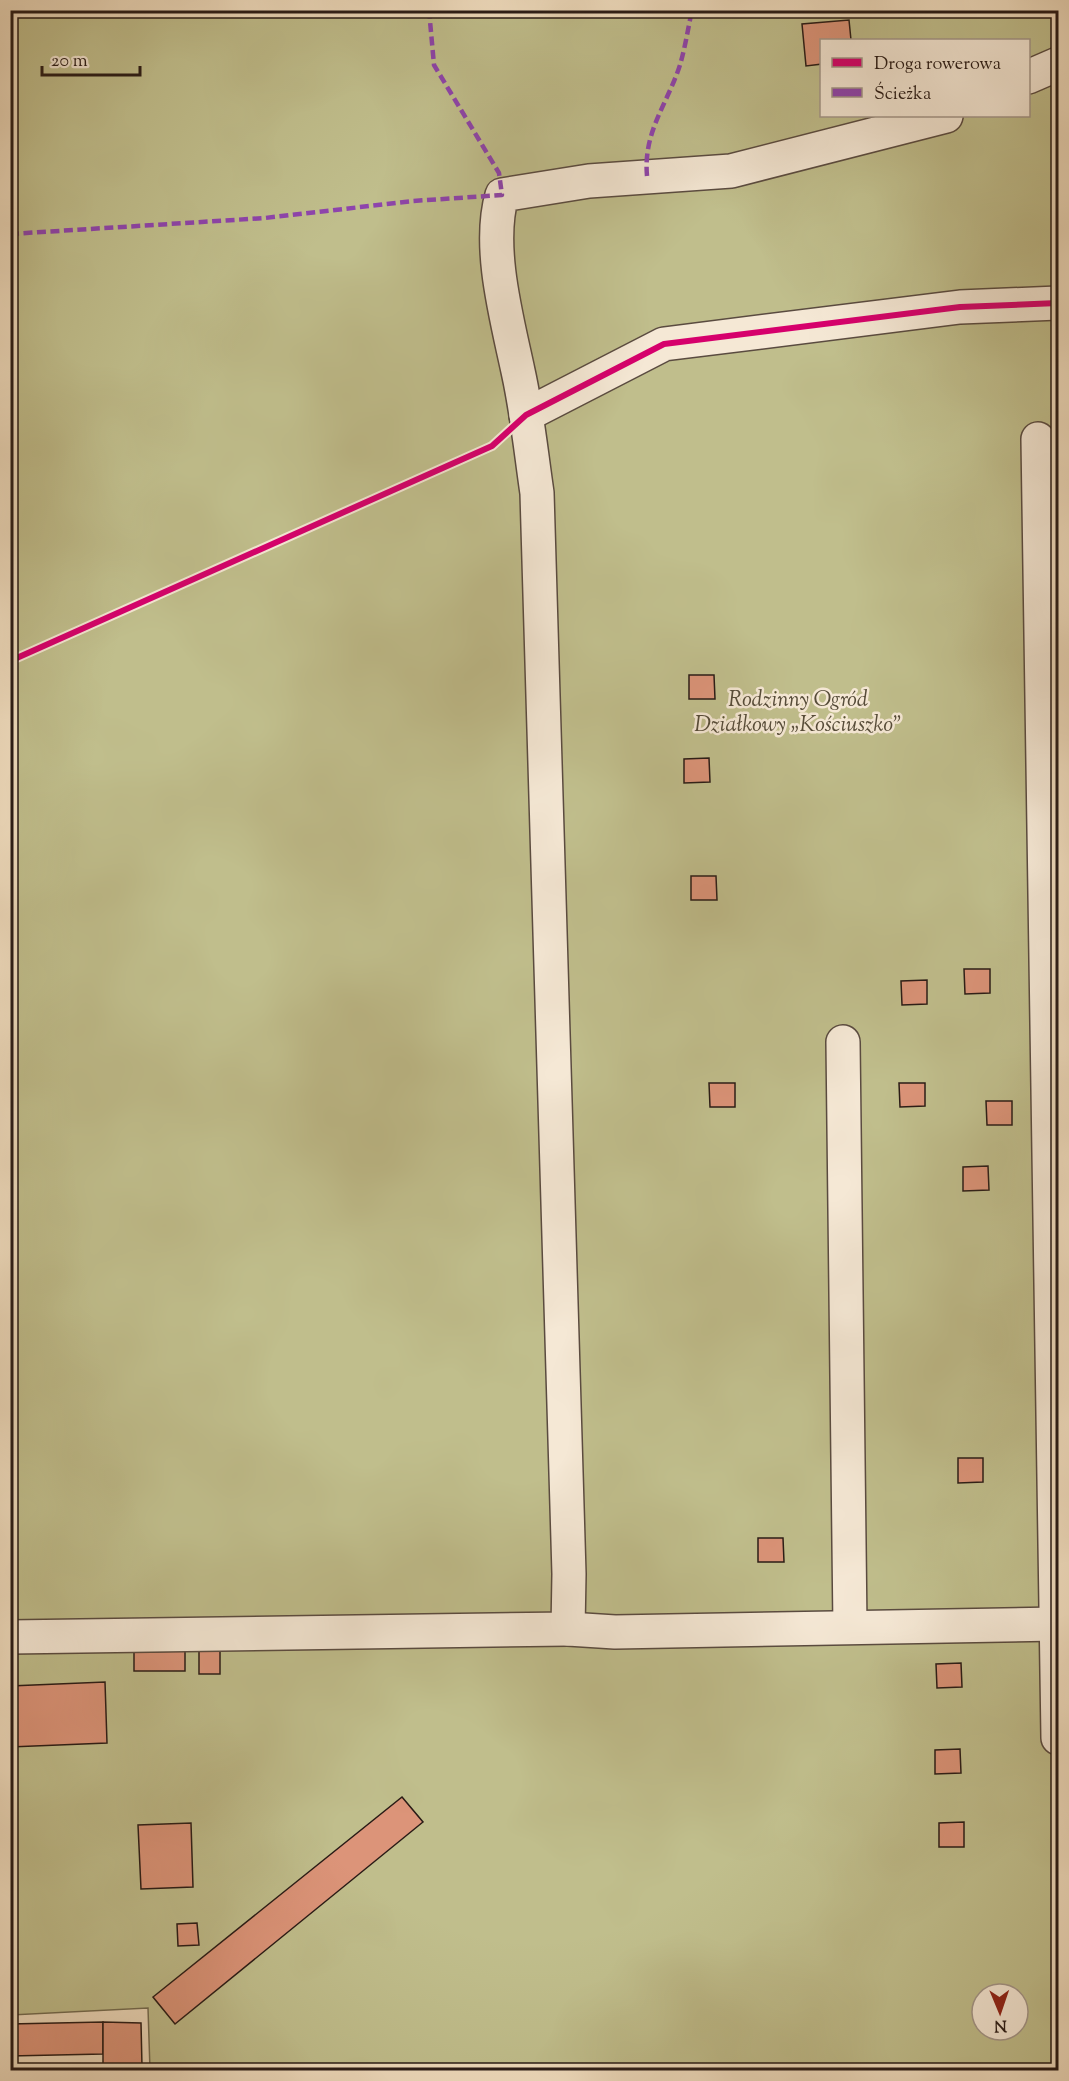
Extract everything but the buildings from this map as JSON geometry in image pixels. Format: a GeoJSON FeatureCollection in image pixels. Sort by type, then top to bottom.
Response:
{"type":"FeatureCollection","features":[{"type":"Feature","properties":{"kind":"lane"},"geometry":{"type":"LineString","coordinates":[[1030,77],[1059,64]]}},
{"type":"Feature","properties":{"kind":"lane"},"geometry":{"type":"LineString","coordinates":[[568,1629],[569,1551],[537,505],[526,415],[506,321],[499,274],[498,208],[502,195],[589,181],[732,171],[942,117]]}},
{"type":"Feature","properties":{"kind":"lane"},"geometry":{"type":"LineString","coordinates":[[526,415],[664,344],[960,307],[1059,303]]}},
{"type":"Feature","properties":{"kind":"lane"},"geometry":{"type":"LineString","coordinates":[[1038,439],[1059,1738]]}},
{"type":"Feature","properties":{"kind":"lane"},"geometry":{"type":"LineString","coordinates":[[843,1042],[850,1627]]}},
{"type":"Feature","properties":{"kind":"lane"},"geometry":{"type":"LineString","coordinates":[[10,1637],[568,1629],[615,1632],[1057,1624]]}},
{"type":"Feature","properties":{"kind":"green space","name":"Rodzinny Ogród Działkowy „Kościuszko”"},"geometry":{"type":"Polygon","coordinates":[[[10,11],[1058,11],[1058,2070],[150,2070],[148,2008],[11,2015],[10,11]]]}},
{"type":"Feature","properties":{"kind":"marked path"},"geometry":{"type":"LineString","coordinates":[[10,234],[265,218],[413,201],[502,195],[499,173],[434,65],[429,10]]}},
{"type":"Feature","properties":{"kind":"marked path"},"geometry":{"type":"LineString","coordinates":[[647,176],[647,160],[652,132],[680,65],[692,10]]}},
{"type":"Feature","properties":{"kind":"cycle path"},"geometry":{"type":"LineString","coordinates":[[10,661],[492,446],[526,415],[664,344],[960,307],[1058,303]]}}]}
